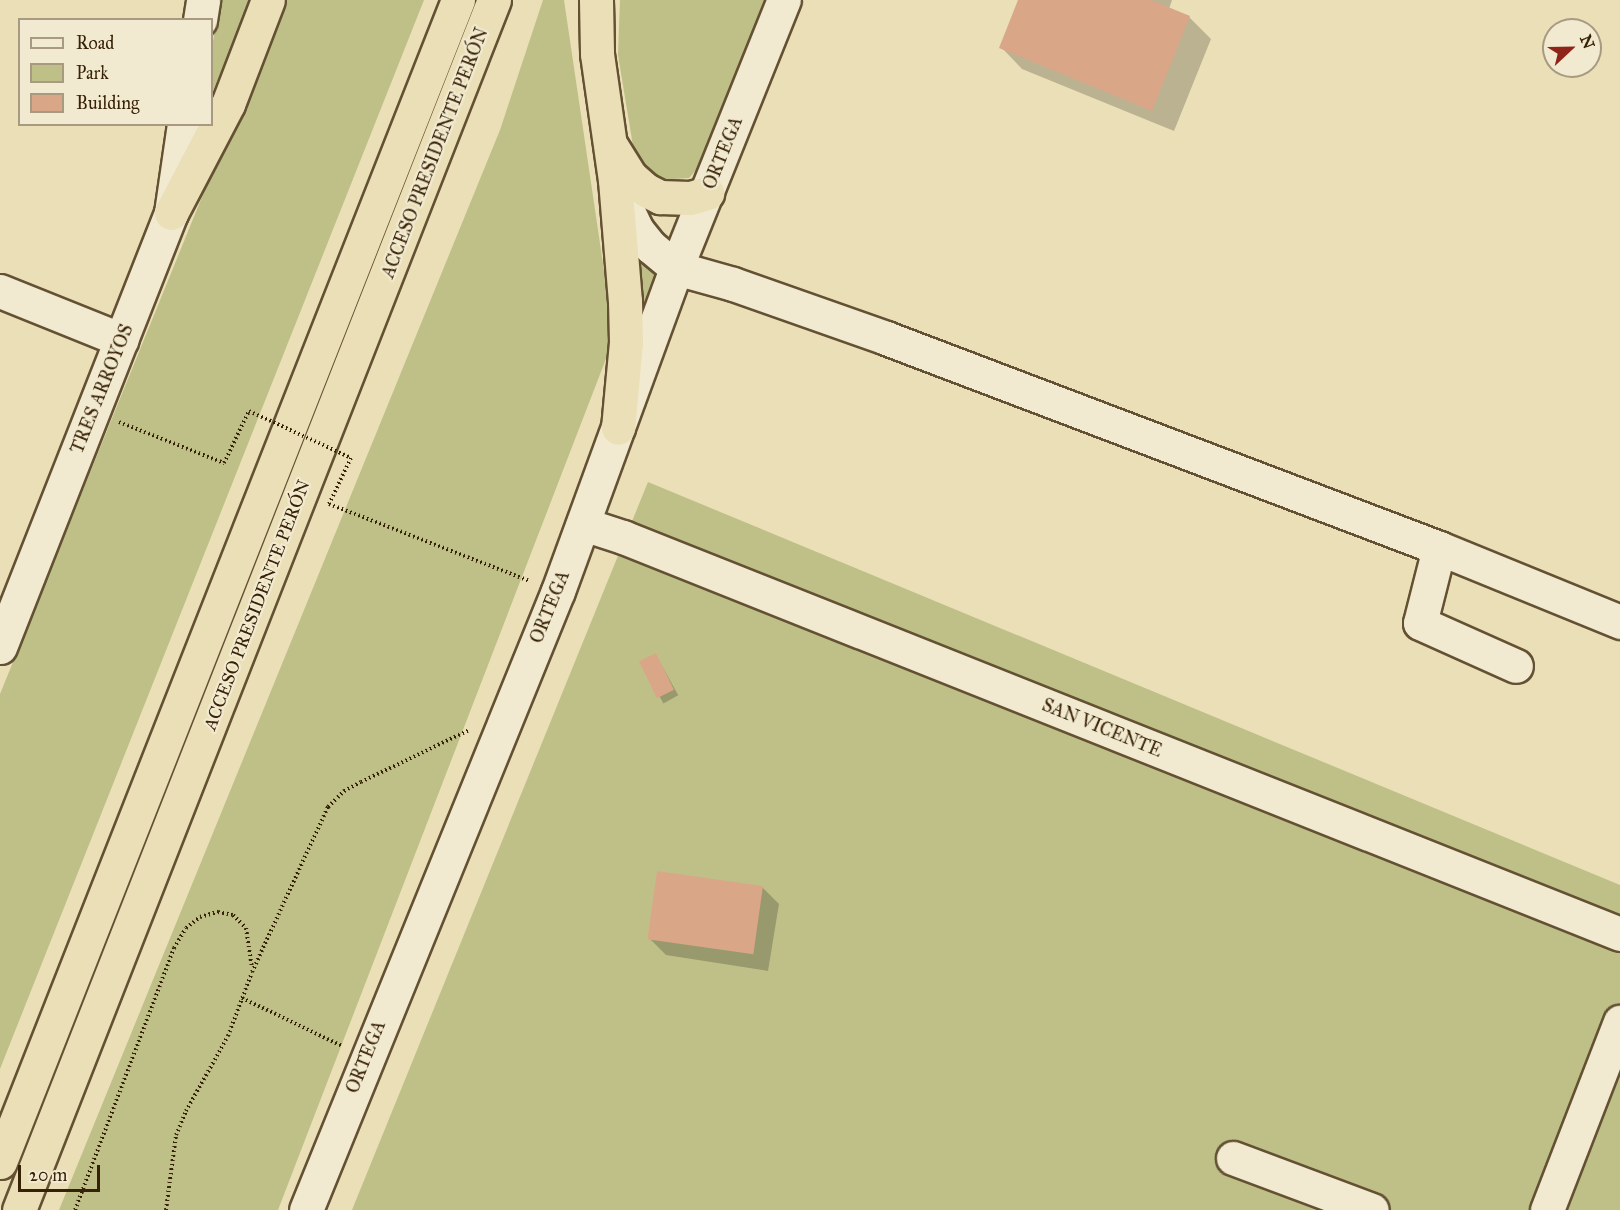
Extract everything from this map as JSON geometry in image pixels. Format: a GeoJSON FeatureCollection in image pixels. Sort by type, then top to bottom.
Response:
{"type":"FeatureCollection","features":[{"type":"Feature","properties":{"kind":"highway"},"geometry":{"type":"LineString","coordinates":[[171,213],[228,104],[268,0]]}},
{"type":"Feature","properties":{"kind":"highway","name":"ACCESO PRESIDENTE PERÓN"},"geometry":{"type":"LineString","coordinates":[[0,1162],[458,0]]}},
{"type":"Feature","properties":{"kind":"highway","name":"ACCESO PRESIDENTE PERÓN"},"geometry":{"type":"LineString","coordinates":[[19,1210],[494,0]]}},
{"type":"Feature","properties":{"kind":"highway"},"geometry":{"type":"LineString","coordinates":[[596,0],[597,54],[615,180],[626,342],[618,428]]}},
{"type":"Feature","properties":{"kind":"highway"},"geometry":{"type":"LineString","coordinates":[[609,140],[631,177],[646,190],[660,197],[676,199],[707,193]]}},
{"type":"Feature","properties":{"kind":"street"},"geometry":{"type":"LineString","coordinates":[[200,18],[203,0]]}},
{"type":"Feature","properties":{"kind":"street","name":"ORTEGA"},"geometry":{"type":"LineString","coordinates":[[306,1210],[558,591],[676,268],[784,0]]}},
{"type":"Feature","properties":{"kind":"street","name":"TRES ARROYOS"},"geometry":{"type":"LineString","coordinates":[[1,640],[171,213],[184,126]]}},
{"type":"Feature","properties":{"kind":"street"},"geometry":{"type":"LineString","coordinates":[[615,180],[621,201],[637,230],[651,247],[676,268],[733,284],[886,338],[1439,548],[1620,622]]}},
{"type":"Feature","properties":{"kind":"street"},"geometry":{"type":"LineString","coordinates":[[0,291],[122,340]]}},
{"type":"Feature","properties":{"kind":"street","name":"SAN VICENTE"},"geometry":{"type":"LineString","coordinates":[[583,524],[623,537],[1620,934]]}},
{"type":"Feature","properties":{"kind":"street"},"geometry":{"type":"LineString","coordinates":[[1439,548],[1420,623],[1516,666]]}},
{"type":"Feature","properties":{"kind":"street"},"geometry":{"type":"LineString","coordinates":[[1547,1210],[1620,1022]]}},
{"type":"Feature","properties":{"kind":"street"},"geometry":{"type":"LineString","coordinates":[[1233,1158],[1372,1210]]}},
{"type":"Feature","properties":{"kind":"path"},"geometry":{"type":"LineString","coordinates":[[93,412],[224,463],[249,411],[351,458],[329,504],[558,591]]}},
{"type":"Feature","properties":{"kind":"path"},"geometry":{"type":"LineString","coordinates":[[166,1210],[176,1135],[186,1111],[228,1036],[252,972],[328,807],[352,787],[508,710]]}},
{"type":"Feature","properties":{"kind":"path"},"geometry":{"type":"LineString","coordinates":[[75,1210],[174,948],[186,928],[200,917],[218,912],[233,915],[246,928],[252,953],[252,972]]}},
{"type":"Feature","properties":{"kind":"path"},"geometry":{"type":"LineString","coordinates":[[243,998],[366,1058]]}},
{"type":"Feature","properties":{"kind":"green space"},"geometry":{"type":"Polygon","coordinates":[[[220,0],[251,0],[213,91],[213,41],[220,0]]]}},
{"type":"Feature","properties":{"kind":"green space"},"geometry":{"type":"Polygon","coordinates":[[[282,0],[424,0],[0,1069],[0,694],[282,0]]]}},
{"type":"Feature","properties":{"kind":"green space"},"geometry":{"type":"Polygon","coordinates":[[[543,0],[564,0],[614,338],[278,1210],[59,1210],[500,130],[543,0]]]}},
{"type":"Feature","properties":{"kind":"green space"},"geometry":{"type":"Polygon","coordinates":[[[620,0],[770,0],[708,157],[689,178],[657,180],[635,158],[618,55],[620,0]]]}},
{"type":"Feature","properties":{"kind":"green space"},"geometry":{"type":"Polygon","coordinates":[[[631,241],[659,282],[643,327],[631,241]]]}},
{"type":"Feature","properties":{"kind":"green space"},"geometry":{"type":"Polygon","coordinates":[[[648,482],[1620,885],[1620,1210],[352,1210],[648,482]]]}},
{"type":"Feature","properties":{"kind":"building"},"geometry":{"type":"Polygon","coordinates":[[[1018,0],[1151,0],[1190,16],[1152,111],[999,48],[1018,0]]]}},
{"type":"Feature","properties":{"kind":"building"},"geometry":{"type":"Polygon","coordinates":[[[656,653],[674,690],[657,698],[639,661],[656,653]]]}},
{"type":"Feature","properties":{"kind":"building"},"geometry":{"type":"Polygon","coordinates":[[[657,871],[763,886],[753,954],[647,939],[657,871]]]}}]}
